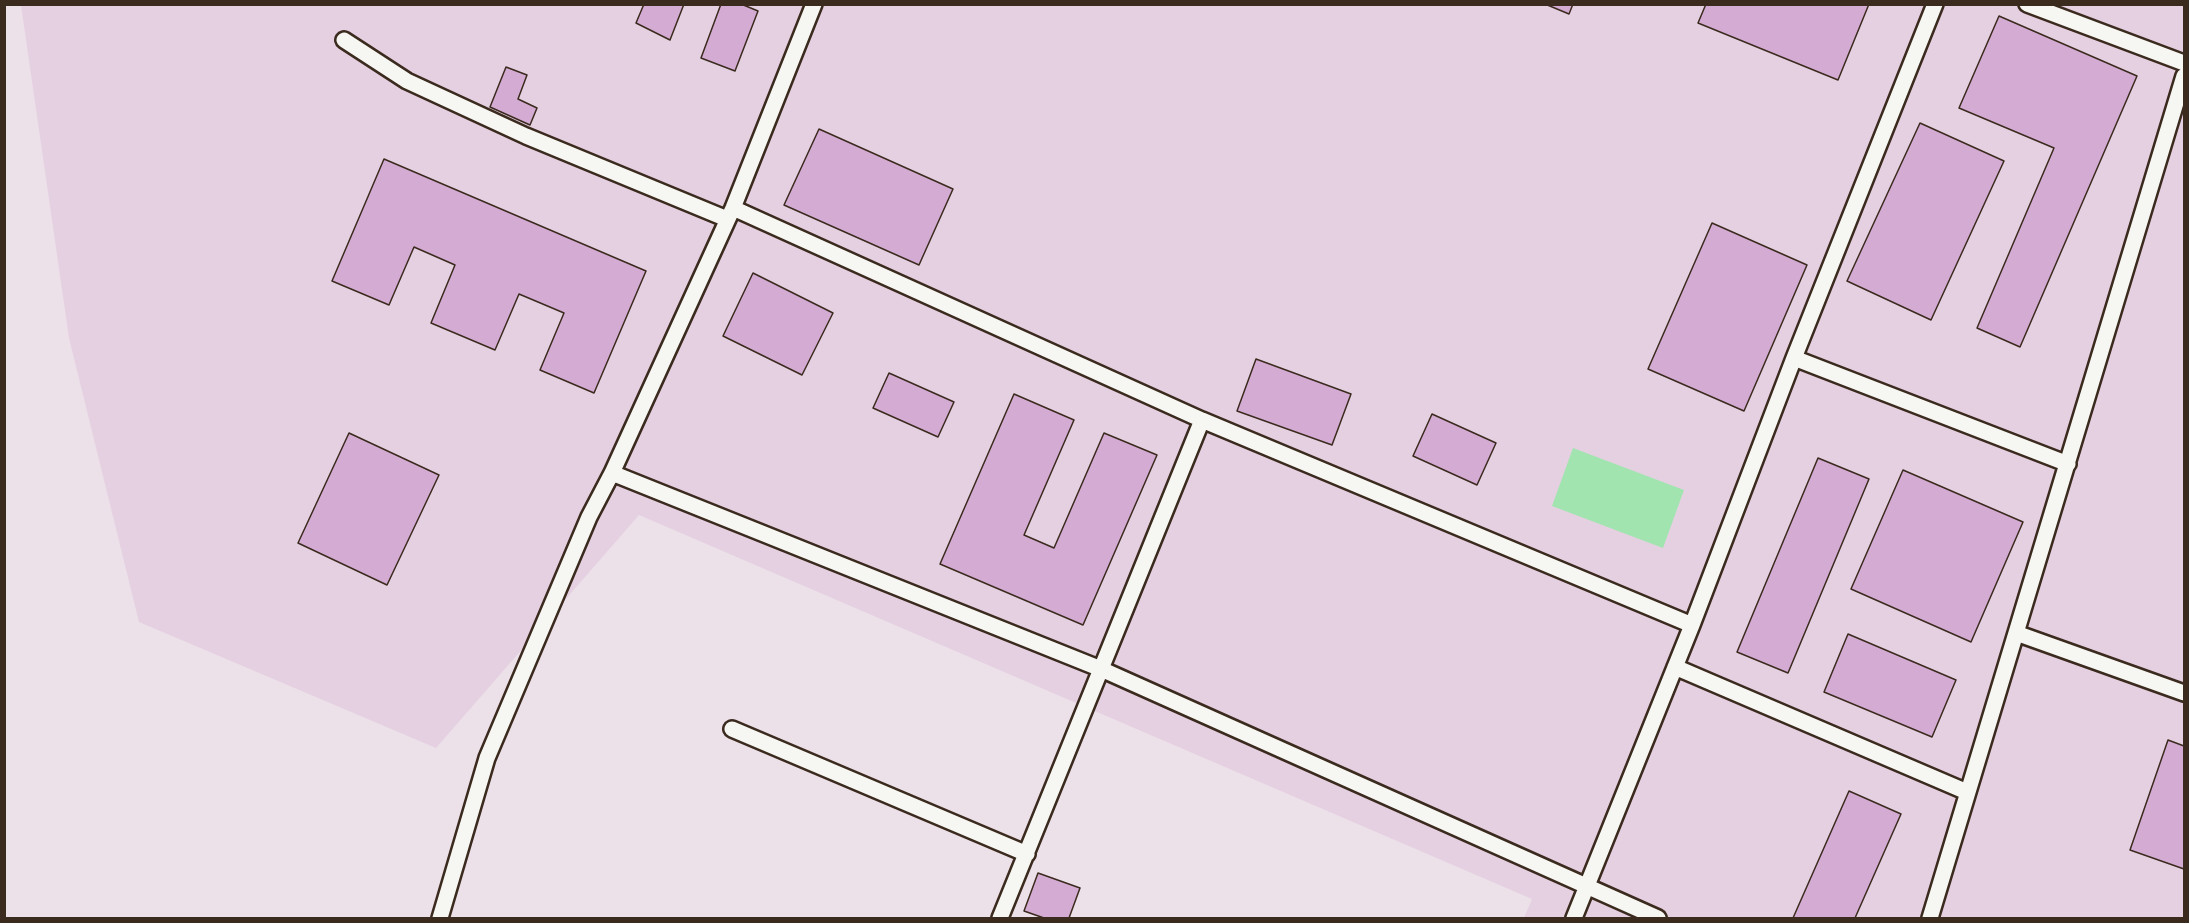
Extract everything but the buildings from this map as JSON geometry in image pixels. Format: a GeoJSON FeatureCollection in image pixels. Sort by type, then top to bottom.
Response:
{"type":"FeatureCollection","features":[{"type":"Feature","properties":{"kind":"lane"},"geometry":{"type":"LineString","coordinates":[[440,918],[487,758],[589,517],[612,473],[730,213],[814,4]]}},
{"type":"Feature","properties":{"kind":"lane"},"geometry":{"type":"LineString","coordinates":[[1574,918],[1692,625],[1794,358],[1935,4]]}},
{"type":"Feature","properties":{"kind":"lane"},"geometry":{"type":"LineString","coordinates":[[2027,4],[2184,63]]}},
{"type":"Feature","properties":{"kind":"lane"},"geometry":{"type":"LineString","coordinates":[[344,40],[407,81],[526,136],[730,213],[1202,420],[1692,625]]}},
{"type":"Feature","properties":{"kind":"lane"},"geometry":{"type":"LineString","coordinates":[[1930,918],[2184,76]]}},
{"type":"Feature","properties":{"kind":"lane"},"geometry":{"type":"LineString","coordinates":[[1794,358],[2068,464]]}},
{"type":"Feature","properties":{"kind":"lane"},"geometry":{"type":"LineString","coordinates":[[1000,918],[1202,420]]}},
{"type":"Feature","properties":{"kind":"lane"},"geometry":{"type":"LineString","coordinates":[[612,473],[1101,669],[1658,918]]}},
{"type":"Feature","properties":{"kind":"lane"},"geometry":{"type":"LineString","coordinates":[[2016,633],[2184,693]]}},
{"type":"Feature","properties":{"kind":"lane"},"geometry":{"type":"LineString","coordinates":[[1675,667],[1967,792]]}},
{"type":"Feature","properties":{"kind":"lane"},"geometry":{"type":"LineString","coordinates":[[732,729],[1027,854]]}},
{"type":"Feature","properties":{"kind":"shaded area"},"geometry":{"type":"Polygon","coordinates":[[[21,5],[2184,5],[2184,918],[1524,918],[1532,899],[639,515],[436,748],[139,622],[69,338],[21,5]]]}},
{"type":"Feature","properties":{"kind":"green space"},"geometry":{"type":"Polygon","coordinates":[[[1573,448],[1684,490],[1663,548],[1552,506],[1573,448]]]}}]}
